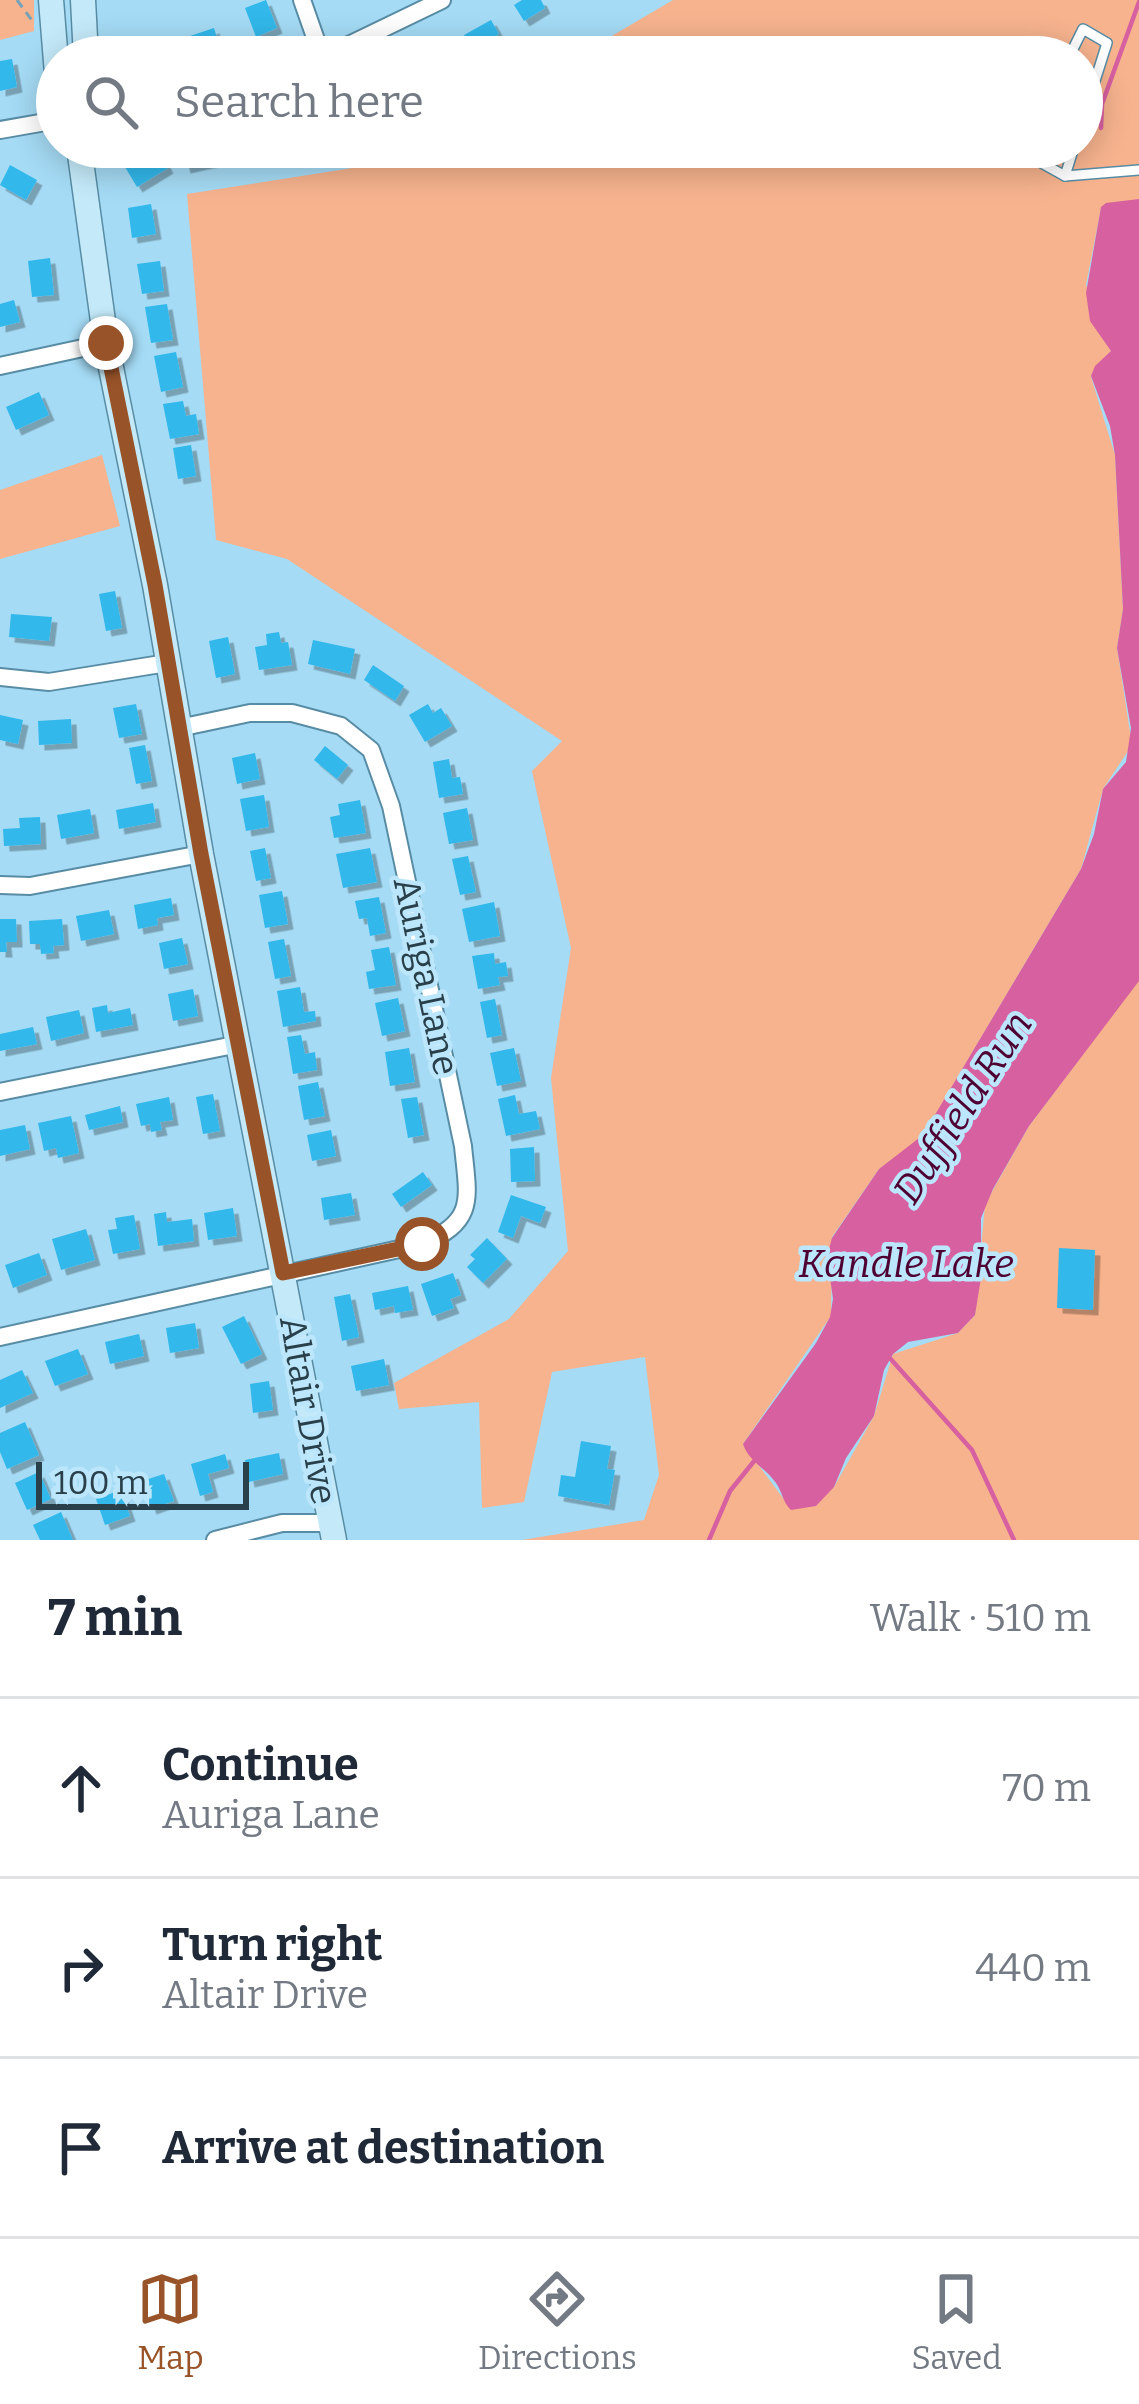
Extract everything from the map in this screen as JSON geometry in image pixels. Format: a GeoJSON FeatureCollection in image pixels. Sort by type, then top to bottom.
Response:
{"type":"FeatureCollection","features":[{"type":"Feature","properties":{"kind":"street"},"geometry":{"type":"LineString","coordinates":[[51,0],[54,36]]}},
{"type":"Feature","properties":{"kind":"street"},"geometry":{"type":"LineString","coordinates":[[83,0],[85,36]]}},
{"type":"Feature","properties":{"kind":"street"},"geometry":{"type":"LineString","coordinates":[[302,0],[315,36]]}},
{"type":"Feature","properties":{"kind":"street"},"geometry":{"type":"LineString","coordinates":[[367,36],[442,0]]}},
{"type":"Feature","properties":{"kind":"street"},"geometry":{"type":"LineString","coordinates":[[0,130],[36,124]]}},
{"type":"Feature","properties":{"kind":"street","name":"Altair Drive"},"geometry":{"type":"LineString","coordinates":[[82,168],[106,343],[332,1532]]}},
{"type":"Feature","properties":{"kind":"street"},"geometry":{"type":"LineString","coordinates":[[0,367],[106,343]]}},
{"type":"Feature","properties":{"kind":"street"},"geometry":{"type":"LineString","coordinates":[[0,677],[49,682],[167,664]]}},
{"type":"Feature","properties":{"kind":"street","name":"Auriga Lane"},"geometry":{"type":"LineString","coordinates":[[179,728],[250,713],[292,713],[340,726],[371,750],[391,806],[463,1147],[467,1201],[452,1229],[422,1244],[283,1273]]}},
{"type":"Feature","properties":{"kind":"street"},"geometry":{"type":"LineString","coordinates":[[0,885],[30,886],[201,854]]}},
{"type":"Feature","properties":{"kind":"street"},"geometry":{"type":"LineString","coordinates":[[0,1092],[239,1044]]}},
{"type":"Feature","properties":{"kind":"street"},"geometry":{"type":"LineString","coordinates":[[0,1337],[283,1273]]}},
{"type":"Feature","properties":{"kind":"street"},"geometry":{"type":"LineString","coordinates":[[215,1540],[282,1523],[332,1532]]}},
{"type":"Feature","properties":{"kind":"lane"},"geometry":{"type":"LineString","coordinates":[[1051,168],[1065,176],[1139,170]]}},
{"type":"Feature","properties":{"kind":"lane"},"geometry":{"type":"LineString","coordinates":[[1065,176],[1067,168]]}},
{"type":"Feature","properties":{"kind":"path"},"geometry":{"type":"LineString","coordinates":[[17,0],[38,29]]}},
{"type":"Feature","properties":{"kind":"shaded area"},"geometry":{"type":"Polygon","coordinates":[[[0,0],[34,0],[34,31],[0,40],[0,0]]]}},
{"type":"Feature","properties":{"kind":"shaded area"},"geometry":{"type":"Polygon","coordinates":[[[673,0],[1139,0],[1139,199],[1101,208],[1086,285],[1111,351],[1091,377],[1115,455],[1123,609],[1117,648],[1132,745],[1103,789],[1081,869],[928,1127],[914,1145],[879,1169],[832,1237],[831,1316],[743,1444],[791,1509],[834,1487],[874,1416],[893,1354],[958,1333],[975,1315],[985,1204],[1029,1126],[1139,979],[1139,1540],[522,1540],[644,1520],[659,1475],[645,1357],[552,1372],[524,1502],[482,1508],[479,1402],[399,1409],[394,1383],[509,1319],[568,1251],[551,1078],[571,948],[532,771],[562,741],[287,559],[216,540],[187,194],[352,168],[1103,168],[1103,36],[612,36],[673,0]]]}},
{"type":"Feature","properties":{"kind":"shaded area"},"geometry":{"type":"Polygon","coordinates":[[[102,455],[120,526],[0,559],[0,490],[102,455]]]}},
{"type":"Feature","properties":{"kind":"water","name":"Kandle Lake"},"geometry":{"type":"Polygon","coordinates":[[[1139,199],[1139,981],[1029,1126],[993,1189],[981,1218],[981,1278],[975,1315],[958,1333],[908,1342],[893,1354],[884,1370],[874,1416],[846,1458],[834,1487],[816,1506],[791,1510],[776,1483],[743,1444],[830,1317],[833,1299],[827,1256],[832,1238],[879,1169],[923,1135],[1081,869],[1103,789],[1126,762],[1131,728],[1117,648],[1123,609],[1115,455],[1110,426],[1091,376],[1111,351],[1090,321],[1086,293],[1101,207],[1139,199]]]}},
{"type":"Feature","properties":{"kind":"building"},"geometry":{"type":"Polygon","coordinates":[[[266,0],[277,28],[256,36],[245,8],[266,0]]]}},
{"type":"Feature","properties":{"kind":"building"},"geometry":{"type":"Polygon","coordinates":[[[541,0],[545,8],[524,21],[514,5],[541,0]]]}},
{"type":"Feature","properties":{"kind":"building"},"geometry":{"type":"Polygon","coordinates":[[[491,20],[499,34],[496,36],[464,35],[491,20]]]}},
{"type":"Feature","properties":{"kind":"building"},"geometry":{"type":"Polygon","coordinates":[[[214,28],[216,36],[190,36],[214,28]]]}},
{"type":"Feature","properties":{"kind":"building"},"geometry":{"type":"Polygon","coordinates":[[[12,59],[17,87],[0,91],[0,61],[12,59]]]}},
{"type":"Feature","properties":{"kind":"building"},"geometry":{"type":"Polygon","coordinates":[[[10,165],[37,180],[26,200],[0,185],[10,165]]]}},
{"type":"Feature","properties":{"kind":"building"},"geometry":{"type":"Polygon","coordinates":[[[126,168],[168,168],[137,187],[126,168]]]}},
{"type":"Feature","properties":{"kind":"building"},"geometry":{"type":"Polygon","coordinates":[[[151,204],[156,234],[132,238],[128,208],[151,204]]]}},
{"type":"Feature","properties":{"kind":"building"},"geometry":{"type":"Polygon","coordinates":[[[50,258],[54,295],[32,297],[28,261],[50,258]]]}},
{"type":"Feature","properties":{"kind":"building"},"geometry":{"type":"Polygon","coordinates":[[[160,261],[164,291],[142,294],[137,264],[160,261]]]}},
{"type":"Feature","properties":{"kind":"building"},"geometry":{"type":"Polygon","coordinates":[[[14,300],[20,322],[0,327],[0,304],[14,300]]]}},
{"type":"Feature","properties":{"kind":"building"},"geometry":{"type":"Polygon","coordinates":[[[167,304],[173,340],[151,343],[145,307],[167,304]]]}},
{"type":"Feature","properties":{"kind":"building"},"geometry":{"type":"Polygon","coordinates":[[[176,352],[183,387],[161,392],[154,356],[176,352]]]}},
{"type":"Feature","properties":{"kind":"building"},"geometry":{"type":"Polygon","coordinates":[[[39,392],[49,415],[16,430],[6,407],[39,392]]]}},
{"type":"Feature","properties":{"kind":"building"},"geometry":{"type":"Polygon","coordinates":[[[183,401],[186,416],[196,414],[199,434],[170,439],[163,404],[183,401]]]}},
{"type":"Feature","properties":{"kind":"building"},"geometry":{"type":"Polygon","coordinates":[[[191,445],[196,476],[178,479],[173,448],[191,445]]]}},
{"type":"Feature","properties":{"kind":"building"},"geometry":{"type":"Polygon","coordinates":[[[115,591],[122,628],[106,631],[99,594],[115,591]]]}},
{"type":"Feature","properties":{"kind":"building"},"geometry":{"type":"Polygon","coordinates":[[[11,614],[52,617],[49,641],[9,637],[11,614]]]}},
{"type":"Feature","properties":{"kind":"building"},"geometry":{"type":"Polygon","coordinates":[[[279,632],[281,643],[288,642],[292,665],[259,670],[255,647],[267,645],[266,634],[279,632]]]}},
{"type":"Feature","properties":{"kind":"building"},"geometry":{"type":"Polygon","coordinates":[[[228,637],[235,674],[216,678],[209,641],[228,637]]]}},
{"type":"Feature","properties":{"kind":"building"},"geometry":{"type":"Polygon","coordinates":[[[313,640],[355,649],[350,674],[308,664],[313,640]]]}},
{"type":"Feature","properties":{"kind":"building"},"geometry":{"type":"Polygon","coordinates":[[[373,665],[404,686],[395,701],[364,680],[373,665]]]}},
{"type":"Feature","properties":{"kind":"building"},"geometry":{"type":"Polygon","coordinates":[[[136,704],[142,734],[119,738],[113,708],[136,704]]]}},
{"type":"Feature","properties":{"kind":"building"},"geometry":{"type":"Polygon","coordinates":[[[428,704],[433,713],[441,708],[452,726],[425,742],[409,715],[428,704]]]}},
{"type":"Feature","properties":{"kind":"building"},"geometry":{"type":"Polygon","coordinates":[[[0,715],[23,720],[18,744],[0,740],[0,715]]]}},
{"type":"Feature","properties":{"kind":"building"},"geometry":{"type":"Polygon","coordinates":[[[71,719],[72,743],[39,745],[38,721],[71,719]]]}},
{"type":"Feature","properties":{"kind":"building"},"geometry":{"type":"Polygon","coordinates":[[[145,745],[152,781],[136,784],[129,748],[145,745]]]}},
{"type":"Feature","properties":{"kind":"building"},"geometry":{"type":"Polygon","coordinates":[[[325,746],[348,765],[337,779],[314,760],[325,746]]]}},
{"type":"Feature","properties":{"kind":"building"},"geometry":{"type":"Polygon","coordinates":[[[255,753],[260,779],[237,784],[232,758],[255,753]]]}},
{"type":"Feature","properties":{"kind":"building"},"geometry":{"type":"Polygon","coordinates":[[[449,759],[452,778],[460,777],[463,794],[439,798],[433,762],[449,759]]]}},
{"type":"Feature","properties":{"kind":"building"},"geometry":{"type":"Polygon","coordinates":[[[264,795],[269,827],[246,831],[240,799],[264,795]]]}},
{"type":"Feature","properties":{"kind":"building"},"geometry":{"type":"Polygon","coordinates":[[[360,800],[366,833],[334,838],[330,817],[340,815],[338,804],[360,800]]]}},
{"type":"Feature","properties":{"kind":"building"},"geometry":{"type":"Polygon","coordinates":[[[153,803],[156,822],[119,829],[116,810],[153,803]]]}},
{"type":"Feature","properties":{"kind":"building"},"geometry":{"type":"Polygon","coordinates":[[[467,808],[473,840],[449,844],[443,813],[467,808]]]}},
{"type":"Feature","properties":{"kind":"building"},"geometry":{"type":"Polygon","coordinates":[[[90,809],[94,833],[61,839],[57,815],[90,809]]]}},
{"type":"Feature","properties":{"kind":"building"},"geometry":{"type":"Polygon","coordinates":[[[40,817],[41,844],[4,846],[3,829],[20,828],[19,818],[40,817]]]}},
{"type":"Feature","properties":{"kind":"building"},"geometry":{"type":"Polygon","coordinates":[[[265,848],[271,878],[256,881],[250,851],[265,848]]]}},
{"type":"Feature","properties":{"kind":"building"},"geometry":{"type":"Polygon","coordinates":[[[370,848],[377,882],[343,888],[336,854],[370,848]]]}},
{"type":"Feature","properties":{"kind":"building"},"geometry":{"type":"Polygon","coordinates":[[[468,856],[476,892],[460,895],[452,859],[468,856]]]}},
{"type":"Feature","properties":{"kind":"building"},"geometry":{"type":"Polygon","coordinates":[[[282,891],[288,924],[265,928],[259,895],[282,891]]]}},
{"type":"Feature","properties":{"kind":"building"},"geometry":{"type":"Polygon","coordinates":[[[379,897],[386,933],[370,936],[367,918],[359,919],[355,901],[379,897]]]}},
{"type":"Feature","properties":{"kind":"building"},"geometry":{"type":"Polygon","coordinates":[[[171,898],[174,915],[138,929],[134,905],[171,898]]]}},
{"type":"Feature","properties":{"kind":"building"},"geometry":{"type":"Polygon","coordinates":[[[494,902],[500,936],[469,942],[462,909],[494,902]]]}},
{"type":"Feature","properties":{"kind":"building"},"geometry":{"type":"Polygon","coordinates":[[[109,910],[114,934],[81,941],[76,916],[109,910]]]}},
{"type":"Feature","properties":{"kind":"building"},"geometry":{"type":"Polygon","coordinates":[[[0,919],[16,919],[17,942],[6,942],[7,952],[0,952],[0,919]]]}},
{"type":"Feature","properties":{"kind":"building"},"geometry":{"type":"Polygon","coordinates":[[[62,919],[64,945],[53,946],[54,953],[41,954],[40,944],[30,944],[29,921],[62,919]]]}},
{"type":"Feature","properties":{"kind":"building"},"geometry":{"type":"Polygon","coordinates":[[[182,938],[188,964],[164,969],[159,943],[182,938]]]}},
{"type":"Feature","properties":{"kind":"building"},"geometry":{"type":"Polygon","coordinates":[[[284,939],[291,976],[275,979],[268,942],[284,939]]]}},
{"type":"Feature","properties":{"kind":"building"},"geometry":{"type":"Polygon","coordinates":[[[389,947],[396,985],[369,989],[366,972],[375,970],[371,950],[389,947]]]}},
{"type":"Feature","properties":{"kind":"building"},"geometry":{"type":"Polygon","coordinates":[[[494,953],[495,964],[506,962],[508,976],[498,977],[500,985],[478,989],[472,956],[494,953]]]}},
{"type":"Feature","properties":{"kind":"building"},"geometry":{"type":"Polygon","coordinates":[[[300,987],[304,1012],[315,1011],[316,1021],[283,1027],[277,991],[300,987]]]}},
{"type":"Feature","properties":{"kind":"building"},"geometry":{"type":"Polygon","coordinates":[[[193,989],[198,1016],[173,1021],[168,994],[193,989]]]}},
{"type":"Feature","properties":{"kind":"building"},"geometry":{"type":"Polygon","coordinates":[[[398,998],[405,1031],[382,1036],[375,1003],[398,998]]]}},
{"type":"Feature","properties":{"kind":"building"},"geometry":{"type":"Polygon","coordinates":[[[495,999],[502,1035],[487,1038],[480,1002],[495,999]]]}},
{"type":"Feature","properties":{"kind":"building"},"geometry":{"type":"Polygon","coordinates":[[[107,1005],[108,1013],[130,1008],[133,1025],[96,1032],[92,1008],[107,1005]]]}},
{"type":"Feature","properties":{"kind":"building"},"geometry":{"type":"Polygon","coordinates":[[[79,1010],[84,1033],[51,1041],[46,1017],[79,1010]]]}},
{"type":"Feature","properties":{"kind":"building"},"geometry":{"type":"Polygon","coordinates":[[[33,1027],[37,1044],[0,1051],[0,1034],[33,1027]]]}},
{"type":"Feature","properties":{"kind":"building"},"geometry":{"type":"Polygon","coordinates":[[[301,1035],[305,1054],[315,1052],[317,1070],[293,1074],[287,1037],[301,1035]]]}},
{"type":"Feature","properties":{"kind":"building"},"geometry":{"type":"Polygon","coordinates":[[[409,1048],[415,1082],[390,1086],[385,1052],[409,1048]]]}},
{"type":"Feature","properties":{"kind":"building"},"geometry":{"type":"Polygon","coordinates":[[[514,1048],[521,1081],[497,1086],[490,1053],[514,1048]]]}},
{"type":"Feature","properties":{"kind":"building"},"geometry":{"type":"Polygon","coordinates":[[[318,1082],[325,1116],[304,1120],[298,1086],[318,1082]]]}},
{"type":"Feature","properties":{"kind":"building"},"geometry":{"type":"Polygon","coordinates":[[[213,1094],[220,1131],[203,1134],[196,1097],[213,1094]]]}},
{"type":"Feature","properties":{"kind":"building"},"geometry":{"type":"Polygon","coordinates":[[[515,1095],[519,1114],[536,1111],[540,1129],[506,1136],[498,1099],[515,1095]]]}},
{"type":"Feature","properties":{"kind":"building"},"geometry":{"type":"Polygon","coordinates":[[[169,1097],[173,1120],[160,1122],[162,1130],[151,1132],[150,1124],[141,1126],[136,1104],[169,1097]]]}},
{"type":"Feature","properties":{"kind":"building"},"geometry":{"type":"Polygon","coordinates":[[[417,1097],[424,1135],[408,1138],[401,1099],[417,1097]]]}},
{"type":"Feature","properties":{"kind":"building"},"geometry":{"type":"Polygon","coordinates":[[[120,1106],[123,1122],[89,1130],[85,1115],[120,1106]]]}},
{"type":"Feature","properties":{"kind":"building"},"geometry":{"type":"Polygon","coordinates":[[[71,1116],[79,1153],[58,1158],[56,1148],[44,1151],[38,1123],[71,1116]]]}},
{"type":"Feature","properties":{"kind":"building"},"geometry":{"type":"Polygon","coordinates":[[[25,1125],[30,1149],[0,1156],[0,1130],[25,1125]]]}},
{"type":"Feature","properties":{"kind":"building"},"geometry":{"type":"Polygon","coordinates":[[[331,1130],[336,1156],[312,1161],[307,1135],[331,1130]]]}},
{"type":"Feature","properties":{"kind":"building"},"geometry":{"type":"Polygon","coordinates":[[[534,1147],[535,1181],[511,1182],[510,1149],[534,1147]]]}},
{"type":"Feature","properties":{"kind":"building"},"geometry":{"type":"Polygon","coordinates":[[[423,1172],[432,1185],[401,1207],[392,1194],[423,1172]]]}},
{"type":"Feature","properties":{"kind":"building"},"geometry":{"type":"Polygon","coordinates":[[[351,1193],[355,1215],[324,1220],[321,1198],[351,1193]]]}},
{"type":"Feature","properties":{"kind":"building"},"geometry":{"type":"Polygon","coordinates":[[[511,1195],[546,1207],[540,1223],[521,1216],[513,1238],[498,1232],[511,1195]]]}},
{"type":"Feature","properties":{"kind":"building"},"geometry":{"type":"Polygon","coordinates":[[[233,1208],[237,1236],[208,1240],[204,1213],[233,1208]]]}},
{"type":"Feature","properties":{"kind":"building"},"geometry":{"type":"Polygon","coordinates":[[[166,1212],[167,1222],[192,1219],[194,1241],[158,1246],[154,1214],[166,1212]]]}},
{"type":"Feature","properties":{"kind":"building"},"geometry":{"type":"Polygon","coordinates":[[[134,1215],[140,1249],[113,1254],[108,1230],[117,1229],[115,1218],[134,1215]]]}},
{"type":"Feature","properties":{"kind":"building"},"geometry":{"type":"Polygon","coordinates":[[[86,1229],[95,1260],[61,1270],[52,1239],[86,1229]]]}},
{"type":"Feature","properties":{"kind":"building"},"geometry":{"type":"Polygon","coordinates":[[[487,1238],[507,1259],[483,1283],[467,1267],[475,1259],[470,1255],[487,1238]]]}},
{"type":"Feature","properties":{"kind":"building"},"geometry":{"type":"Polygon","coordinates":[[[1059,1248],[1095,1250],[1093,1310],[1057,1308],[1059,1248]]]}},
{"type":"Feature","properties":{"kind":"building"},"geometry":{"type":"Polygon","coordinates":[[[39,1253],[47,1275],[13,1288],[5,1265],[39,1253]]]}},
{"type":"Feature","properties":{"kind":"building"},"geometry":{"type":"Polygon","coordinates":[[[453,1273],[461,1295],[450,1299],[454,1308],[432,1316],[421,1284],[453,1273]]]}},
{"type":"Feature","properties":{"kind":"building"},"geometry":{"type":"Polygon","coordinates":[[[408,1286],[413,1310],[395,1313],[394,1306],[375,1310],[372,1293],[408,1286]]]}},
{"type":"Feature","properties":{"kind":"building"},"geometry":{"type":"Polygon","coordinates":[[[350,1294],[359,1337],[342,1341],[334,1297],[350,1294]]]}},
{"type":"Feature","properties":{"kind":"building"},"geometry":{"type":"Polygon","coordinates":[[[244,1316],[262,1354],[241,1364],[222,1327],[244,1316]]]}},
{"type":"Feature","properties":{"kind":"building"},"geometry":{"type":"Polygon","coordinates":[[[195,1323],[199,1348],[170,1353],[166,1328],[195,1323]]]}},
{"type":"Feature","properties":{"kind":"building"},"geometry":{"type":"Polygon","coordinates":[[[139,1334],[144,1356],[110,1364],[105,1342],[139,1334]]]}},
{"type":"Feature","properties":{"kind":"building"},"geometry":{"type":"Polygon","coordinates":[[[78,1349],[88,1374],[55,1386],[45,1361],[78,1349]]]}},
{"type":"Feature","properties":{"kind":"building"},"geometry":{"type":"Polygon","coordinates":[[[384,1359],[389,1385],[356,1391],[351,1366],[384,1359]]]}},
{"type":"Feature","properties":{"kind":"building"},"geometry":{"type":"Polygon","coordinates":[[[22,1370],[33,1393],[0,1408],[0,1380],[22,1370]]]}},
{"type":"Feature","properties":{"kind":"building"},"geometry":{"type":"Polygon","coordinates":[[[269,1381],[273,1410],[253,1413],[250,1384],[269,1381]]]}},
{"type":"Feature","properties":{"kind":"building"},"geometry":{"type":"Polygon","coordinates":[[[25,1422],[39,1455],[7,1469],[0,1452],[0,1433],[25,1422]]]}},
{"type":"Feature","properties":{"kind":"building"},"geometry":{"type":"Polygon","coordinates":[[[581,1441],[611,1446],[607,1469],[615,1470],[609,1505],[558,1496],[561,1475],[575,1477],[581,1441]]]}},
{"type":"Feature","properties":{"kind":"building"},"geometry":{"type":"Polygon","coordinates":[[[279,1453],[283,1474],[249,1482],[245,1460],[279,1453]]]}},
{"type":"Feature","properties":{"kind":"building"},"geometry":{"type":"Polygon","coordinates":[[[225,1454],[229,1468],[208,1474],[213,1492],[200,1496],[191,1464],[225,1454]]]}},
{"type":"Feature","properties":{"kind":"building"},"geometry":{"type":"Polygon","coordinates":[[[39,1472],[51,1499],[27,1510],[15,1483],[39,1472]]]}},
{"type":"Feature","properties":{"kind":"building"},"geometry":{"type":"Polygon","coordinates":[[[164,1474],[174,1501],[151,1509],[142,1481],[164,1474]]]}},
{"type":"Feature","properties":{"kind":"building"},"geometry":{"type":"Polygon","coordinates":[[[121,1490],[130,1516],[105,1525],[96,1499],[121,1490]]]}},
{"type":"Feature","properties":{"kind":"building"},"geometry":{"type":"Polygon","coordinates":[[[61,1512],[73,1540],[40,1540],[33,1525],[61,1512]]]}},
{"type":"Feature","properties":{"kind":"waterway","name":"Duffield Run"},"geometry":{"type":"LineString","coordinates":[[1103,101],[1139,2]]}},
{"type":"Feature","properties":{"kind":"waterway"},"geometry":{"type":"LineString","coordinates":[[888,1356],[972,1450],[1014,1540]]}},
{"type":"Feature","properties":{"kind":"waterway","name":"Duffield Run"},"geometry":{"type":"LineString","coordinates":[[709,1540],[730,1491],[755,1460]]}},
{"type":"Feature","properties":{"kind":"route"},"geometry":{"type":"LineString","coordinates":[[106,343],[283,1273],[422,1244]]}}]}
